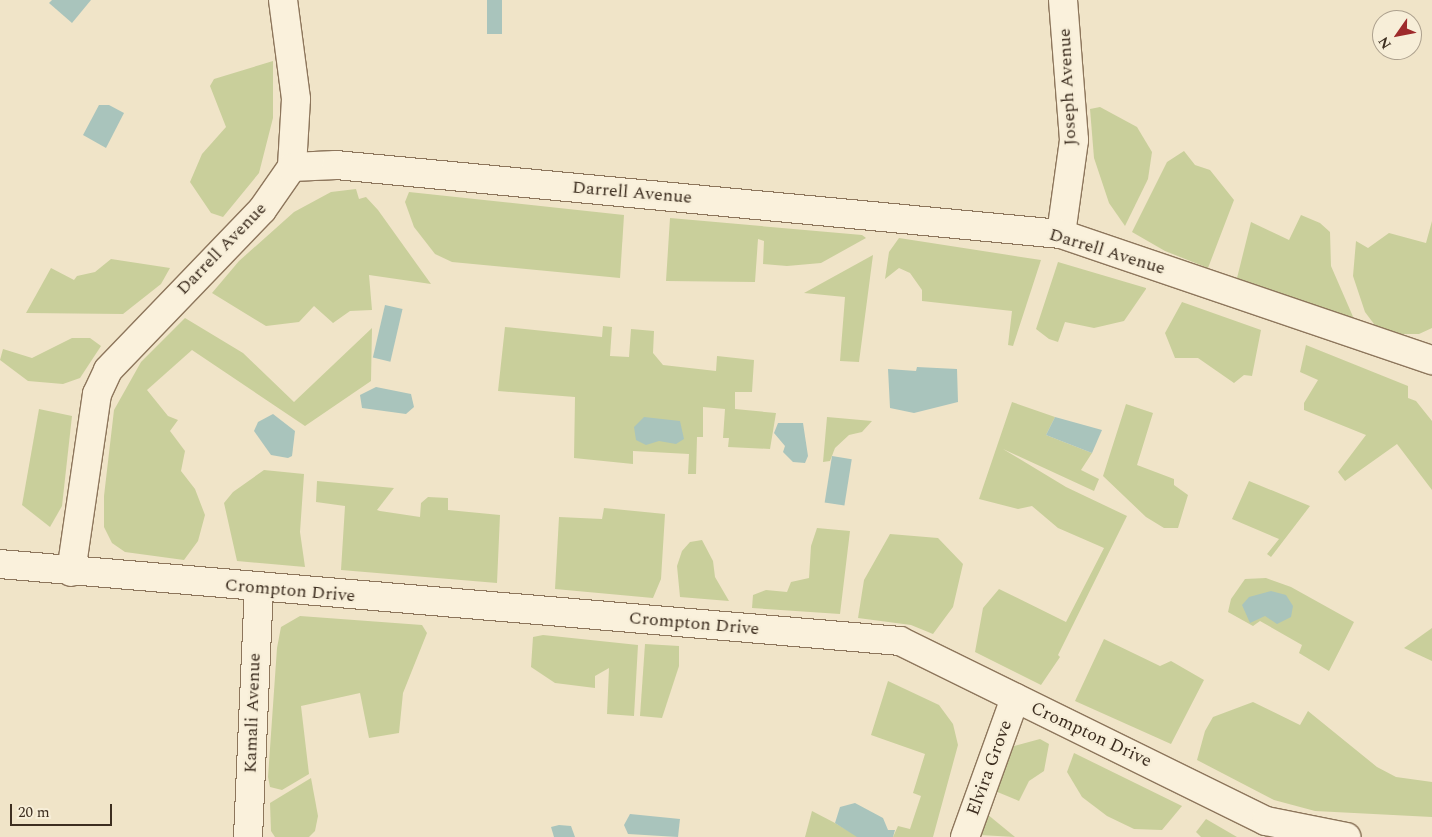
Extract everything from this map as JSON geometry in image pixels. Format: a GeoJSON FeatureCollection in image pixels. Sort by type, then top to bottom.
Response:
{"type":"FeatureCollection","features":[{"type":"Feature","properties":{"kind":"street"},"geometry":{"type":"LineString","coordinates":[[283,0],[296,99],[292,167]]}},
{"type":"Feature","properties":{"kind":"street","name":"Joseph Avenue"},"geometry":{"type":"LineString","coordinates":[[1061,234],[1074,140],[1063,0]]}},
{"type":"Feature","properties":{"kind":"street","name":"Darrell Avenue"},"geometry":{"type":"LineString","coordinates":[[71,572],[97,394],[108,370],[262,210],[292,167],[336,165],[1061,234],[1432,360]]}},
{"type":"Feature","properties":{"kind":"street","name":"Crompton Drive"},"geometry":{"type":"LineString","coordinates":[[0,564],[71,572],[900,641],[1266,821],[1346,837]]}},
{"type":"Feature","properties":{"kind":"street","name":"Kamali Avenue"},"geometry":{"type":"LineString","coordinates":[[248,837],[259,588]]}},
{"type":"Feature","properties":{"kind":"street","name":"Elvira Grove"},"geometry":{"type":"LineString","coordinates":[[965,837],[1014,698]]}},
{"type":"Feature","properties":{"kind":"green space"},"geometry":{"type":"Polygon","coordinates":[[[273,61],[273,118],[259,173],[223,217],[211,213],[190,182],[202,154],[226,127],[210,86],[214,79],[273,61]]]}},
{"type":"Feature","properties":{"kind":"green space"},"geometry":{"type":"Polygon","coordinates":[[[1100,107],[1137,127],[1152,152],[1148,179],[1125,226],[1109,203],[1094,158],[1090,109],[1100,107]]]}},
{"type":"Feature","properties":{"kind":"green space"},"geometry":{"type":"Polygon","coordinates":[[[1184,151],[1195,165],[1210,170],[1234,200],[1208,268],[1165,251],[1132,232],[1167,162],[1184,151]]]}},
{"type":"Feature","properties":{"kind":"green space"},"geometry":{"type":"Polygon","coordinates":[[[356,189],[359,199],[366,197],[378,210],[431,284],[369,275],[372,310],[350,311],[333,323],[314,306],[299,322],[266,326],[212,293],[239,261],[294,212],[331,192],[356,189]]]}},
{"type":"Feature","properties":{"kind":"green space"},"geometry":{"type":"Polygon","coordinates":[[[409,192],[624,215],[620,278],[452,262],[435,254],[414,227],[405,202],[409,192]]]}},
{"type":"Feature","properties":{"kind":"green space"},"geometry":{"type":"Polygon","coordinates":[[[1301,215],[1320,223],[1330,232],[1331,266],[1354,319],[1237,278],[1251,222],[1289,240],[1301,215]]]}},
{"type":"Feature","properties":{"kind":"green space"},"geometry":{"type":"Polygon","coordinates":[[[670,218],[862,235],[866,238],[821,263],[787,266],[763,264],[764,241],[758,239],[755,282],[666,281],[670,218]]]}},
{"type":"Feature","properties":{"kind":"green space"},"geometry":{"type":"Polygon","coordinates":[[[1432,221],[1432,328],[1419,334],[1400,334],[1377,328],[1365,312],[1353,276],[1356,241],[1368,248],[1389,233],[1426,243],[1432,221]]]}},
{"type":"Feature","properties":{"kind":"green space"},"geometry":{"type":"Polygon","coordinates":[[[899,238],[1041,260],[1013,346],[1008,345],[1012,311],[922,301],[922,290],[910,273],[899,268],[885,279],[889,252],[899,238]]]}},
{"type":"Feature","properties":{"kind":"green space"},"geometry":{"type":"Polygon","coordinates":[[[873,255],[859,362],[840,361],[845,297],[804,293],[873,255]]]}},
{"type":"Feature","properties":{"kind":"green space"},"geometry":{"type":"Polygon","coordinates":[[[111,259],[170,268],[161,284],[123,314],[26,313],[51,268],[74,280],[77,276],[95,272],[111,259]]]}},
{"type":"Feature","properties":{"kind":"green space"},"geometry":{"type":"Polygon","coordinates":[[[1058,262],[1146,289],[1124,321],[1094,328],[1065,322],[1058,342],[1049,339],[1036,329],[1058,262]]]}},
{"type":"Feature","properties":{"kind":"green space"},"geometry":{"type":"Polygon","coordinates":[[[1182,302],[1261,330],[1252,376],[1244,375],[1234,383],[1198,358],[1175,358],[1165,333],[1182,302]]]}},
{"type":"Feature","properties":{"kind":"green space"},"geometry":{"type":"Polygon","coordinates":[[[185,318],[243,353],[294,402],[372,328],[371,381],[305,426],[192,350],[147,390],[168,416],[178,420],[170,431],[185,451],[181,471],[195,489],[205,515],[198,541],[184,560],[125,552],[112,543],[104,527],[104,496],[114,410],[141,362],[185,318]]]}},
{"type":"Feature","properties":{"kind":"green space"},"geometry":{"type":"Polygon","coordinates":[[[603,326],[612,327],[610,356],[629,357],[631,329],[654,331],[653,353],[663,365],[716,371],[717,356],[754,360],[752,392],[735,392],[735,409],[776,413],[770,449],[728,447],[729,438],[723,438],[725,409],[703,407],[703,437],[697,437],[696,474],[688,474],[689,454],[633,451],[633,464],[574,458],[575,397],[498,391],[505,327],[602,337],[603,326]]]}},
{"type":"Feature","properties":{"kind":"green space"},"geometry":{"type":"Polygon","coordinates":[[[72,338],[90,338],[101,346],[80,378],[63,384],[28,381],[0,360],[3,349],[32,358],[72,338]]]}},
{"type":"Feature","properties":{"kind":"green space"},"geometry":{"type":"Polygon","coordinates":[[[1306,345],[1408,386],[1408,398],[1416,401],[1432,421],[1432,490],[1397,444],[1345,481],[1338,472],[1366,435],[1304,410],[1304,403],[1318,380],[1300,372],[1306,345]]]}},
{"type":"Feature","properties":{"kind":"green space"},"geometry":{"type":"Polygon","coordinates":[[[1012,402],[1055,417],[1046,435],[1092,453],[1081,470],[1099,479],[1094,491],[1003,449],[1066,487],[1127,516],[1058,655],[1060,657],[1041,685],[975,652],[983,608],[999,589],[1066,622],[1104,548],[1058,528],[1032,506],[1018,509],[979,499],[1012,402]]]}},
{"type":"Feature","properties":{"kind":"green space"},"geometry":{"type":"Polygon","coordinates":[[[1126,404],[1153,413],[1137,465],[1174,479],[1174,485],[1188,495],[1178,528],[1164,528],[1146,517],[1103,476],[1126,404]]]}},
{"type":"Feature","properties":{"kind":"green space"},"geometry":{"type":"Polygon","coordinates":[[[39,409],[72,416],[62,506],[50,527],[22,505],[39,409]]]}},
{"type":"Feature","properties":{"kind":"green space"},"geometry":{"type":"Polygon","coordinates":[[[827,417],[872,421],[862,432],[849,435],[835,448],[830,461],[823,462],[827,417]]]}},
{"type":"Feature","properties":{"kind":"green space"},"geometry":{"type":"Polygon","coordinates":[[[264,470],[304,474],[300,532],[305,567],[237,561],[224,503],[233,492],[264,470]]]}},
{"type":"Feature","properties":{"kind":"green space"},"geometry":{"type":"Polygon","coordinates":[[[317,481],[394,488],[377,510],[380,511],[420,517],[421,503],[428,497],[448,498],[448,510],[500,515],[497,583],[341,570],[345,506],[316,502],[317,481]]]}},
{"type":"Feature","properties":{"kind":"green space"},"geometry":{"type":"Polygon","coordinates":[[[1249,481],[1310,506],[1271,557],[1267,554],[1279,539],[1232,519],[1249,481]]]}},
{"type":"Feature","properties":{"kind":"green space"},"geometry":{"type":"Polygon","coordinates":[[[604,508],[665,514],[661,579],[653,598],[555,589],[559,517],[602,519],[604,508]]]}},
{"type":"Feature","properties":{"kind":"green space"},"geometry":{"type":"Polygon","coordinates":[[[817,528],[850,531],[840,614],[752,608],[753,595],[766,590],[787,592],[791,582],[809,578],[811,546],[817,528]]]}},
{"type":"Feature","properties":{"kind":"green space"},"geometry":{"type":"Polygon","coordinates":[[[890,534],[938,538],[963,564],[953,607],[933,634],[911,625],[858,618],[864,580],[890,534]]]}},
{"type":"Feature","properties":{"kind":"green space"},"geometry":{"type":"Polygon","coordinates":[[[702,540],[713,561],[715,577],[729,601],[680,597],[677,566],[682,551],[690,542],[702,540]]]}},
{"type":"Feature","properties":{"kind":"green space"},"geometry":{"type":"Polygon","coordinates":[[[1266,578],[1291,587],[1354,622],[1329,671],[1299,653],[1302,645],[1260,621],[1253,626],[1228,612],[1231,599],[1245,579],[1266,578]]]}},
{"type":"Feature","properties":{"kind":"green space"},"geometry":{"type":"Polygon","coordinates":[[[300,616],[422,625],[427,633],[403,693],[399,733],[369,738],[360,693],[301,706],[309,774],[282,790],[270,787],[268,777],[277,648],[281,627],[300,616]]]}},
{"type":"Feature","properties":{"kind":"green space"},"geometry":{"type":"Polygon","coordinates":[[[1432,628],[1432,661],[1404,648],[1432,628]]]}},
{"type":"Feature","properties":{"kind":"green space"},"geometry":{"type":"Polygon","coordinates":[[[543,635],[638,645],[634,716],[607,714],[609,668],[595,676],[595,688],[555,683],[531,667],[533,637],[543,635]]]}},
{"type":"Feature","properties":{"kind":"green space"},"geometry":{"type":"Polygon","coordinates":[[[1104,639],[1160,666],[1171,661],[1204,680],[1171,744],[1075,701],[1104,639]]]}},
{"type":"Feature","properties":{"kind":"green space"},"geometry":{"type":"Polygon","coordinates":[[[645,644],[679,646],[679,666],[662,718],[640,716],[645,644]]]}},
{"type":"Feature","properties":{"kind":"green space"},"geometry":{"type":"Polygon","coordinates":[[[888,681],[939,705],[953,724],[958,745],[933,837],[893,837],[898,826],[910,829],[921,796],[913,793],[925,754],[871,735],[888,681]]]}},
{"type":"Feature","properties":{"kind":"green space"},"geometry":{"type":"Polygon","coordinates":[[[1253,702],[1300,725],[1308,711],[1377,767],[1396,777],[1432,782],[1432,817],[1315,811],[1274,800],[1197,760],[1205,731],[1213,717],[1253,702]]]}},
{"type":"Feature","properties":{"kind":"green space"},"geometry":{"type":"Polygon","coordinates":[[[1040,739],[1049,744],[1044,771],[1029,781],[1019,801],[995,791],[1014,746],[1040,739]]]}},
{"type":"Feature","properties":{"kind":"green space"},"geometry":{"type":"Polygon","coordinates":[[[1074,753],[1182,806],[1162,830],[1134,829],[1107,816],[1082,797],[1067,772],[1074,753]]]}},
{"type":"Feature","properties":{"kind":"green space"},"geometry":{"type":"Polygon","coordinates":[[[311,778],[318,816],[315,831],[309,837],[275,837],[271,831],[270,803],[311,778]]]}},
{"type":"Feature","properties":{"kind":"green space"},"geometry":{"type":"Polygon","coordinates":[[[812,811],[835,823],[859,837],[805,837],[812,811]]]}},
{"type":"Feature","properties":{"kind":"green space"},"geometry":{"type":"Polygon","coordinates":[[[987,814],[1015,837],[980,835],[981,823],[987,814]]]}},
{"type":"Feature","properties":{"kind":"green space"},"geometry":{"type":"Polygon","coordinates":[[[1206,819],[1237,837],[1201,837],[1196,832],[1206,819]]]}},
{"type":"Feature","properties":{"kind":"water"},"geometry":{"type":"Polygon","coordinates":[[[52,0],[91,0],[72,23],[49,3],[52,0]]]}},
{"type":"Feature","properties":{"kind":"water"},"geometry":{"type":"Polygon","coordinates":[[[487,0],[502,0],[502,34],[487,34],[487,0]]]}},
{"type":"Feature","properties":{"kind":"water"},"geometry":{"type":"Polygon","coordinates":[[[99,105],[109,105],[124,113],[106,148],[83,135],[99,105]]]}},
{"type":"Feature","properties":{"kind":"water"},"geometry":{"type":"Polygon","coordinates":[[[385,305],[403,309],[390,362],[373,358],[385,305]]]}},
{"type":"Feature","properties":{"kind":"water"},"geometry":{"type":"Polygon","coordinates":[[[917,367],[957,369],[958,402],[914,413],[890,408],[888,369],[916,371],[917,367]]]}},
{"type":"Feature","properties":{"kind":"water"},"geometry":{"type":"Polygon","coordinates":[[[376,387],[411,394],[414,407],[406,414],[362,408],[360,395],[376,387]]]}},
{"type":"Feature","properties":{"kind":"water"},"geometry":{"type":"Polygon","coordinates":[[[273,414],[295,431],[292,456],[288,458],[271,455],[254,431],[258,422],[273,414]]]}},
{"type":"Feature","properties":{"kind":"water"},"geometry":{"type":"Polygon","coordinates":[[[644,417],[680,421],[684,439],[676,444],[659,441],[646,445],[636,440],[634,427],[644,417]]]}},
{"type":"Feature","properties":{"kind":"water"},"geometry":{"type":"Polygon","coordinates":[[[1055,417],[1102,430],[1092,453],[1046,435],[1055,417]]]}},
{"type":"Feature","properties":{"kind":"water"},"geometry":{"type":"Polygon","coordinates":[[[778,423],[803,423],[808,456],[805,463],[793,462],[783,452],[785,446],[774,433],[778,423]]]}},
{"type":"Feature","properties":{"kind":"water"},"geometry":{"type":"Polygon","coordinates":[[[832,456],[852,459],[844,506],[825,502],[832,456]]]}},
{"type":"Feature","properties":{"kind":"water"},"geometry":{"type":"Polygon","coordinates":[[[1271,591],[1286,595],[1293,606],[1291,617],[1277,624],[1265,616],[1250,623],[1242,605],[1249,597],[1271,591]]]}},
{"type":"Feature","properties":{"kind":"water"},"geometry":{"type":"Polygon","coordinates":[[[855,803],[883,818],[888,830],[895,830],[893,837],[857,837],[835,823],[840,807],[855,803]]]}},
{"type":"Feature","properties":{"kind":"water"},"geometry":{"type":"Polygon","coordinates":[[[630,814],[680,819],[678,837],[628,834],[624,825],[630,814]]]}},
{"type":"Feature","properties":{"kind":"water"},"geometry":{"type":"Polygon","coordinates":[[[559,825],[571,826],[575,837],[554,837],[551,827],[559,825]]]}}]}
